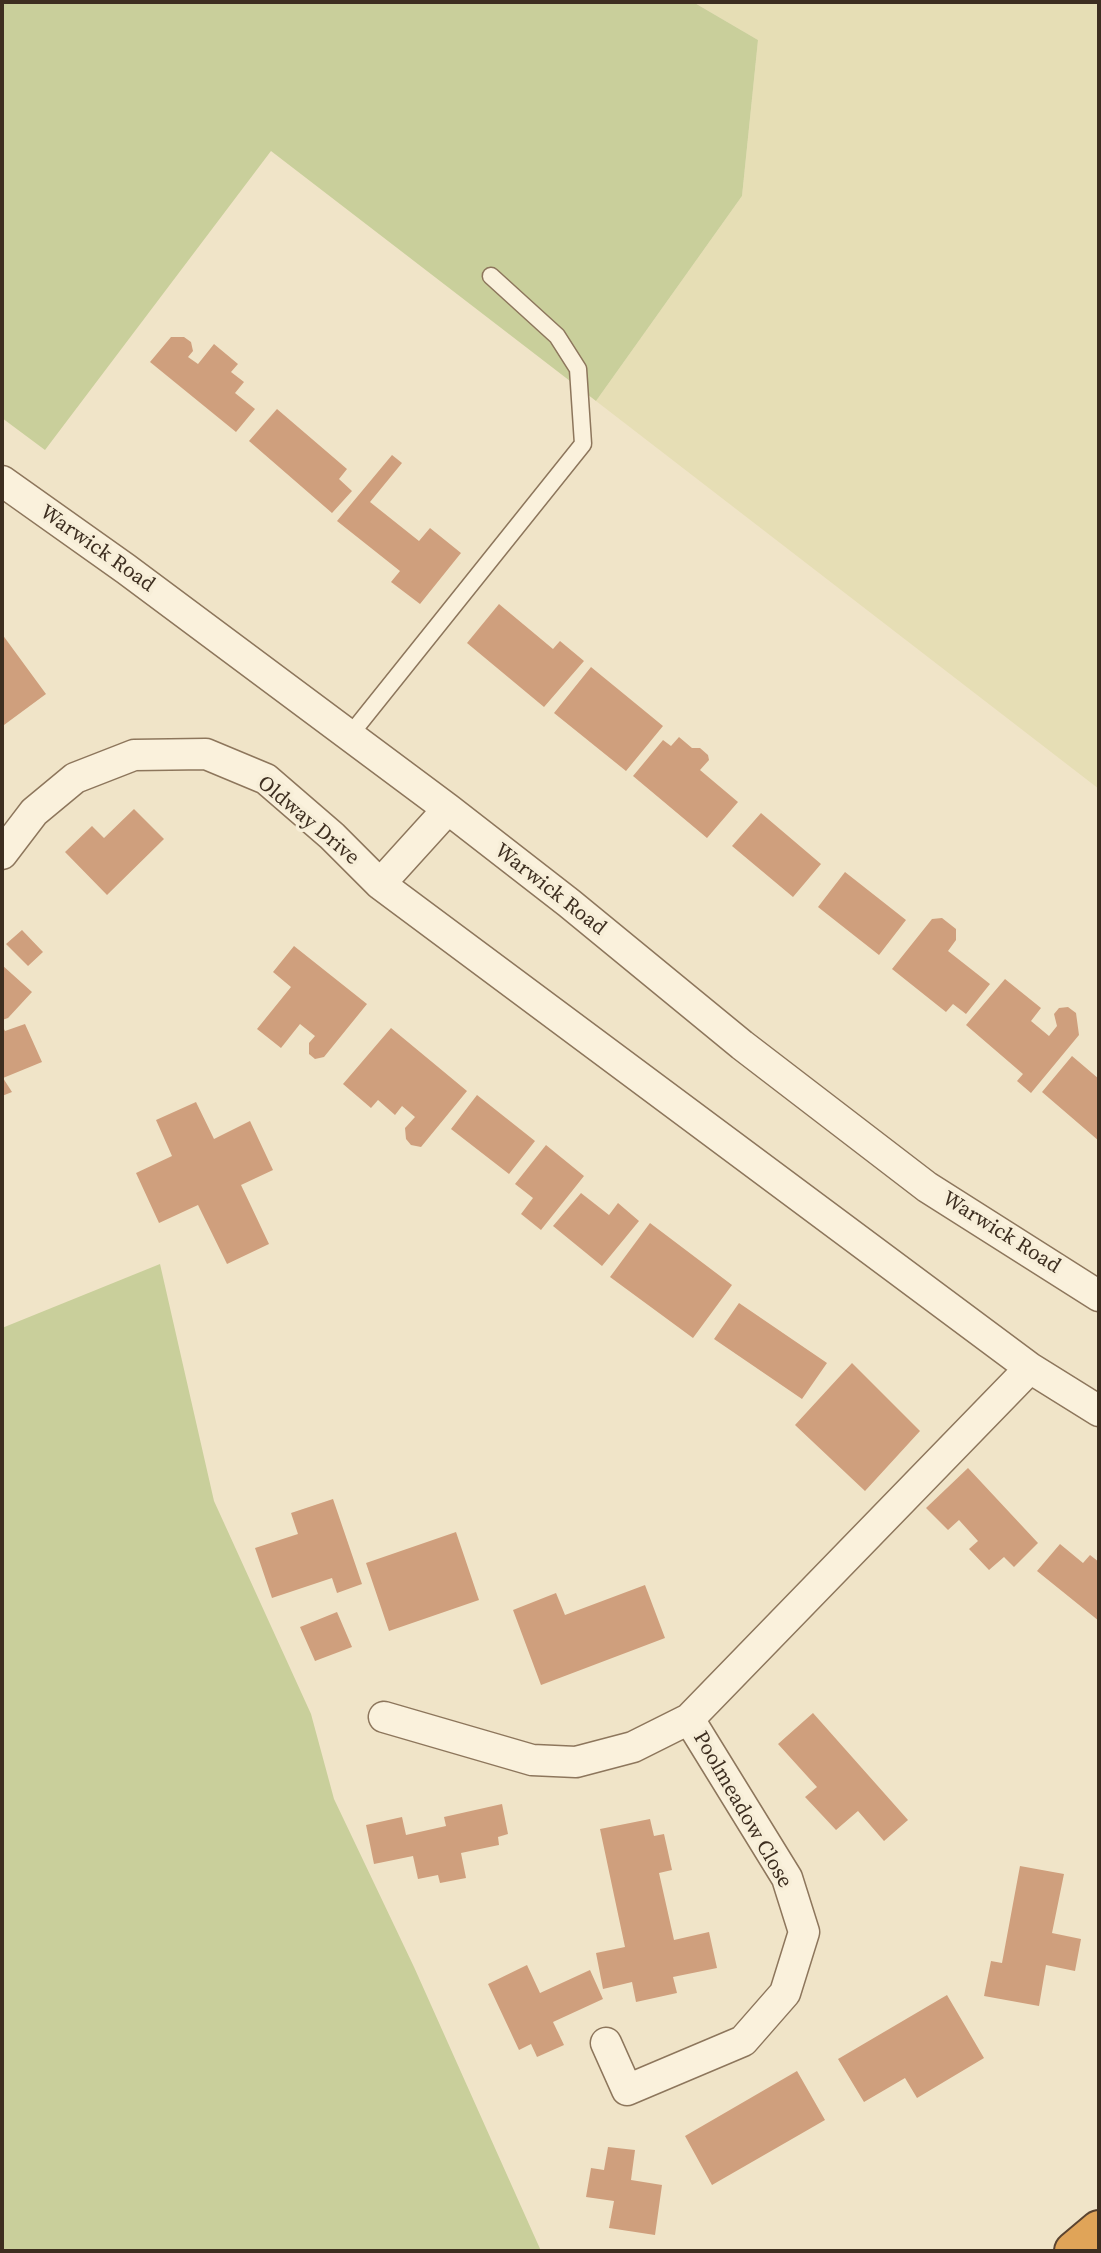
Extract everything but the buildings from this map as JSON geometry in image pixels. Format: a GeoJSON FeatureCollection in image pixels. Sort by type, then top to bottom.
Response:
{"type":"FeatureCollection","features":[{"type":"Feature","properties":{"kind":"highway"},"geometry":{"type":"LineString","coordinates":[[1074,2251],[1099,2230]]}},
{"type":"Feature","properties":{"kind":"street","name":"Warwick Road"},"geometry":{"type":"LineString","coordinates":[[2,481],[126,569],[448,809],[569,903],[742,1045],[927,1187],[1099,1296]]}},
{"type":"Feature","properties":{"kind":"street","name":"Oldway Drive"},"geometry":{"type":"LineString","coordinates":[[2,854],[34,812],[75,778],[134,755],[206,754],[266,779],[332,836],[380,884]]}},
{"type":"Feature","properties":{"kind":"street"},"geometry":{"type":"LineString","coordinates":[[448,809],[380,884],[1030,1368],[1099,1411]]}},
{"type":"Feature","properties":{"kind":"street","name":"Poolmeadow Close"},"geometry":{"type":"LineString","coordinates":[[384,1717],[532,1760],[576,1762],[633,1747],[689,1719],[1030,1368]]}},
{"type":"Feature","properties":{"kind":"street","name":"Poolmeadow Close"},"geometry":{"type":"LineString","coordinates":[[606,2043],[627,2090],[743,2041],[785,1993],[804,1932],[787,1878],[689,1719]]}},
{"type":"Feature","properties":{"kind":"lane"},"geometry":{"type":"LineString","coordinates":[[350,735],[583,444],[578,369],[557,336],[491,276]]}},
{"type":"Feature","properties":{"kind":"shaded area"},"geometry":{"type":"Polygon","coordinates":[[[693,2],[1099,2],[1099,789],[596,401],[742,196],[758,40],[693,2]]]}},
{"type":"Feature","properties":{"kind":"green space"},"geometry":{"type":"Polygon","coordinates":[[[2,2],[693,2],[758,40],[742,196],[596,401],[271,151],[45,450],[2,418],[2,2]]]}},
{"type":"Feature","properties":{"kind":"green space"},"geometry":{"type":"Polygon","coordinates":[[[160,1264],[214,1501],[311,1714],[334,1799],[414,1967],[541,2251],[2,2251],[2,1328],[160,1264]]]}}]}
